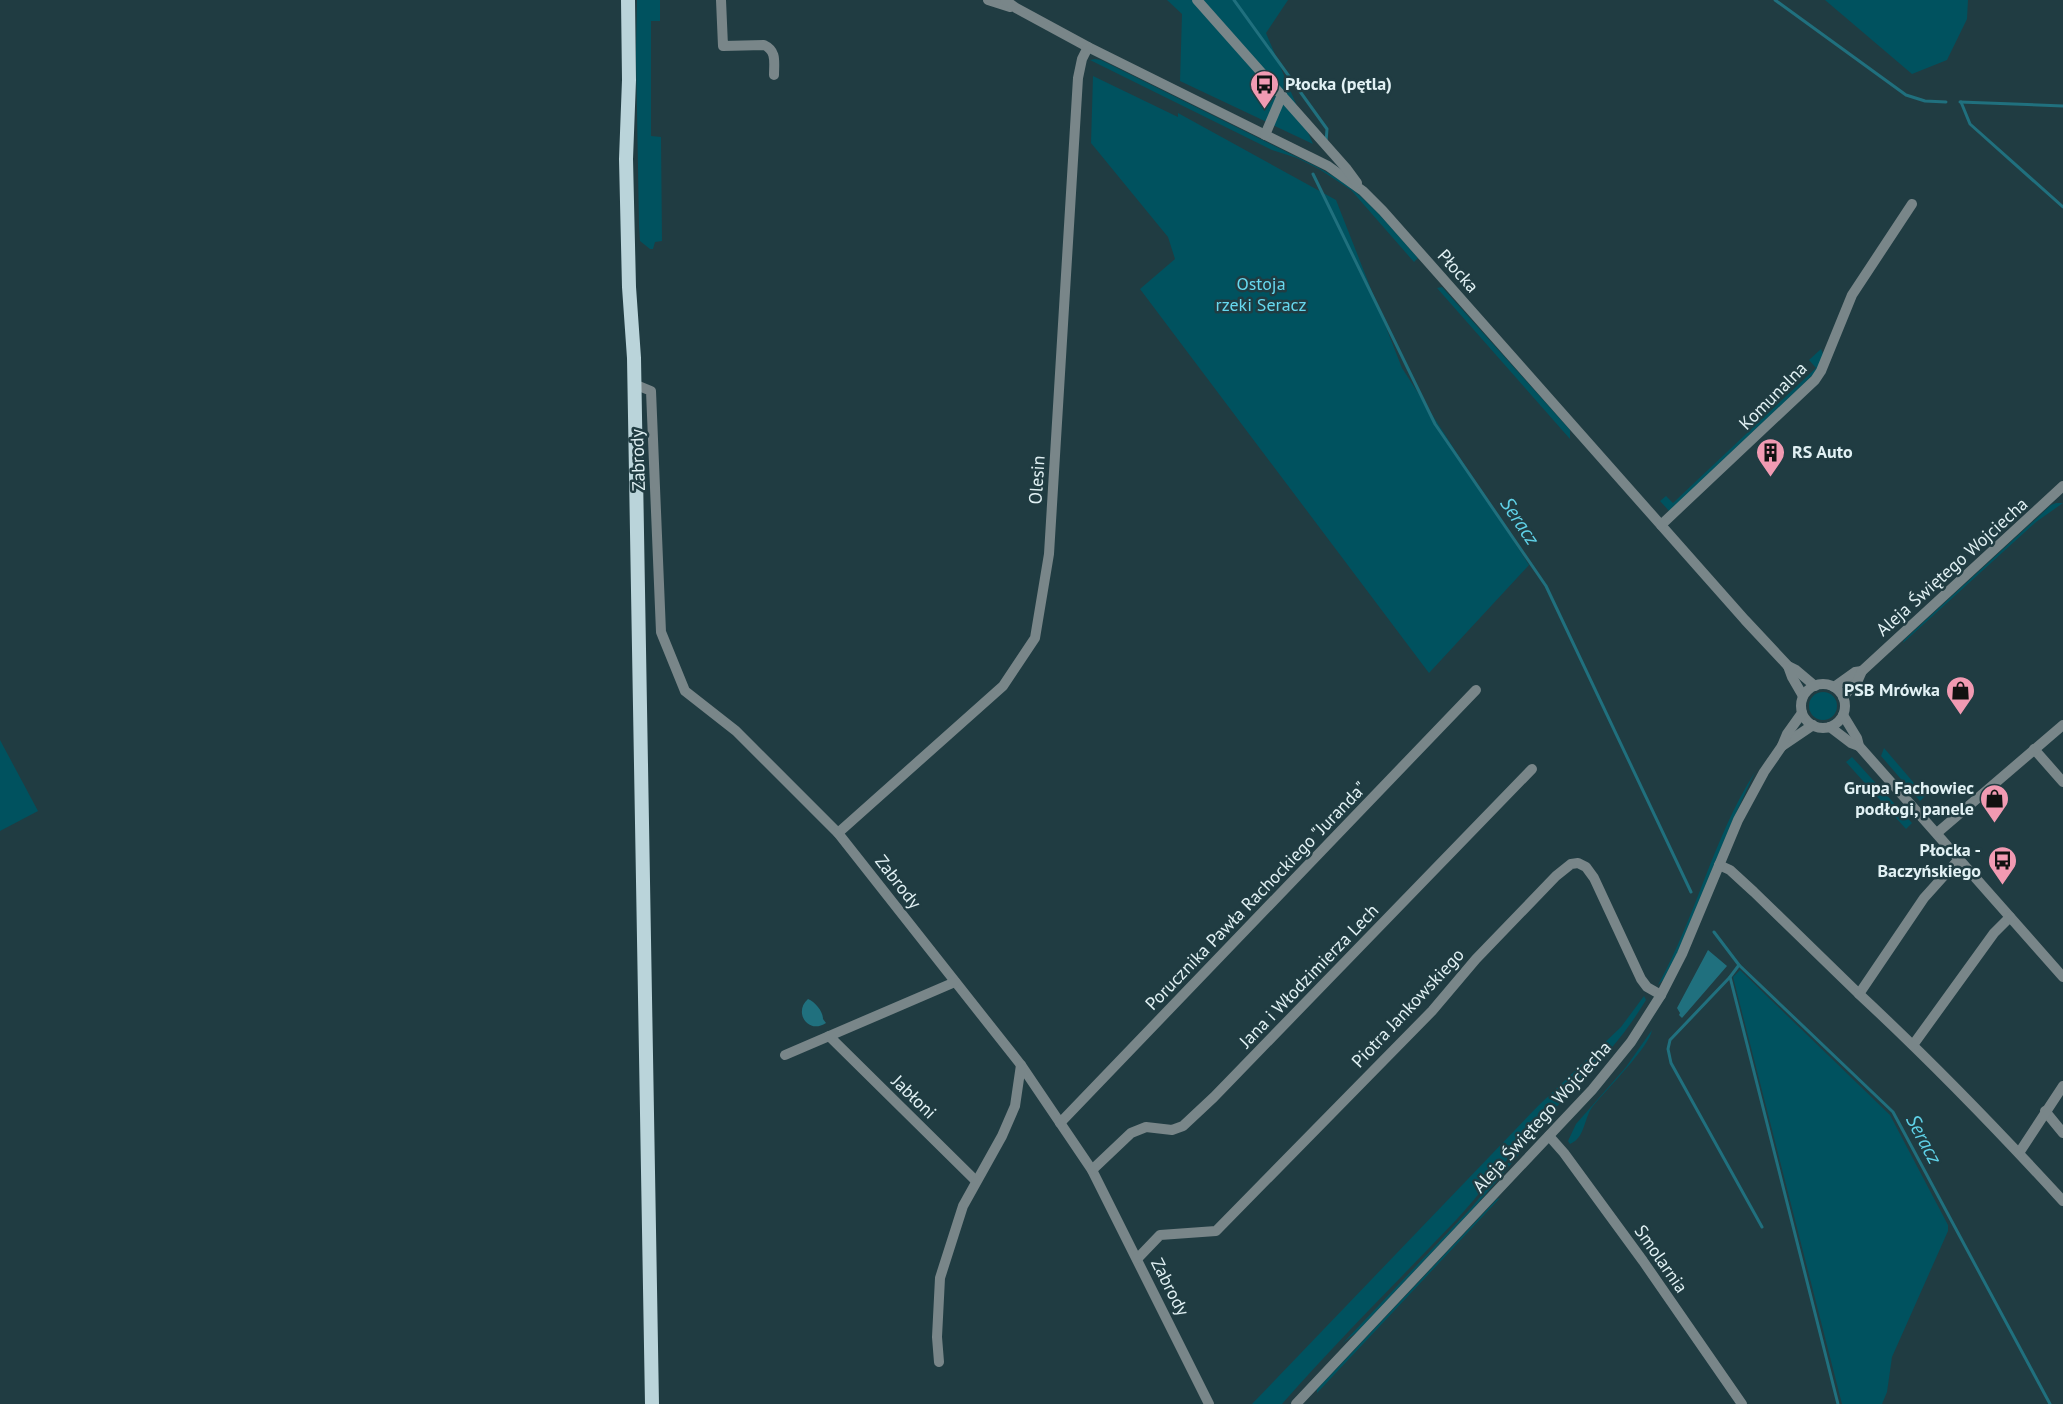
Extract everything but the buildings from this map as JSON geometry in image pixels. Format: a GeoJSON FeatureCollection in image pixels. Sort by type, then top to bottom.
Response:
{"type":"FeatureCollection","features":[{"type":"Feature","properties":{"kind":"main road"},"geometry":{"type":"LineString","coordinates":[[629,4],[628,81],[633,134],[637,257],[634,384],[652,1404]]}},
{"type":"Feature","properties":{"kind":"street"},"geometry":{"type":"LineString","coordinates":[[722,0],[723,46],[764,45],[774,54],[774,75]]}},
{"type":"Feature","properties":{"kind":"street","name":"Płocka"},"geometry":{"type":"LineString","coordinates":[[988,0],[1016,8]]}},
{"type":"Feature","properties":{"kind":"street","name":"Płocka"},"geometry":{"type":"LineString","coordinates":[[1005,0],[1088,47],[1328,166],[1363,191],[1788,666],[1803,696]]}},
{"type":"Feature","properties":{"kind":"street"},"geometry":{"type":"LineString","coordinates":[[1197,0],[1346,168],[1363,191]]}},
{"type":"Feature","properties":{"kind":"street","name":"Olesin"},"geometry":{"type":"LineString","coordinates":[[838,833],[1004,686],[1035,638],[1049,554],[1078,78],[1082,59],[1088,47]]}},
{"type":"Feature","properties":{"kind":"street"},"geometry":{"type":"LineString","coordinates":[[1264,135],[1282,95]]}},
{"type":"Feature","properties":{"kind":"street","name":"Komunalna"},"geometry":{"type":"LineString","coordinates":[[1661,525],[1815,380],[1821,371],[1852,295],[1912,204]]}},
{"type":"Feature","properties":{"kind":"street","name":"Zabrody"},"geometry":{"type":"LineString","coordinates":[[634,384],[651,391],[661,632],[685,691],[736,731],[838,833],[1021,1065],[1092,1170],[1209,1404]]}},
{"type":"Feature","properties":{"kind":"street","name":"Aleja Świętego Wojciecha"},"geometry":{"type":"LineString","coordinates":[[1843,697],[1858,680],[1862,671],[2061,492]]}},
{"type":"Feature","properties":{"kind":"street","name":"Płocka"},"geometry":{"type":"LineString","coordinates":[[1788,666],[1797,670],[1815,686]]}},
{"type":"Feature","properties":{"kind":"street","name":"Aleja Świętego Wojciecha"},"geometry":{"type":"LineString","coordinates":[[1834,687],[1855,672],[1862,671]]}},
{"type":"Feature","properties":{"kind":"street"},"geometry":{"type":"LineString","coordinates":[[1830,727],[1843,715],[1845,706],[1843,697],[1834,687],[1824,684],[1815,686],[1803,696],[1802,712],[1809,722],[1819,727],[1835,729],[1851,743],[1859,746],[2063,977]]}},
{"type":"Feature","properties":{"kind":"street","name":"Porucznika Pawła Rachockiego \"Juranda\""},"geometry":{"type":"LineString","coordinates":[[1060,1124],[1476,690]]}},
{"type":"Feature","properties":{"kind":"street","name":"Aleja Świętego Wojciecha"},"geometry":{"type":"LineString","coordinates":[[1296,1404],[1612,1068],[1661,995],[1682,954],[1752,791],[1802,712]]}},
{"type":"Feature","properties":{"kind":"street"},"geometry":{"type":"LineString","coordinates":[[1843,715],[1857,738],[1859,746]]}},
{"type":"Feature","properties":{"kind":"street","name":"Aleja Świętego Wojciecha"},"geometry":{"type":"LineString","coordinates":[[1782,746],[1813,725]]}},
{"type":"Feature","properties":{"kind":"street"},"geometry":{"type":"LineString","coordinates":[[1937,833],[2063,725]]}},
{"type":"Feature","properties":{"kind":"street"},"geometry":{"type":"LineString","coordinates":[[2034,749],[2063,782]]}},
{"type":"Feature","properties":{"kind":"street","name":"Jana i Włodzimierza Lech"},"geometry":{"type":"LineString","coordinates":[[1092,1170],[1131,1132],[1146,1127],[1172,1130],[1183,1125],[1214,1097],[1532,770]]}},
{"type":"Feature","properties":{"kind":"street"},"geometry":{"type":"LineString","coordinates":[[1859,994],[1924,898],[1959,859]]}},
{"type":"Feature","properties":{"kind":"street","name":"Piotra Jankowskiego"},"geometry":{"type":"LineString","coordinates":[[1137,1259],[1160,1235],[1216,1231],[1431,1011],[1476,959],[1556,876],[1571,864],[1578,863],[1586,867],[1594,878],[1641,979],[1647,987],[1661,995]]}},
{"type":"Feature","properties":{"kind":"street"},"geometry":{"type":"LineString","coordinates":[[1719,865],[1738,877],[1913,1045],[2063,1201]]}},
{"type":"Feature","properties":{"kind":"street"},"geometry":{"type":"LineString","coordinates":[[1913,1045],[1994,933],[2010,917]]}},
{"type":"Feature","properties":{"kind":"street"},"geometry":{"type":"LineString","coordinates":[[785,1054],[955,982]]}},
{"type":"Feature","properties":{"kind":"street","name":"Jabłoni"},"geometry":{"type":"LineString","coordinates":[[829,1036],[976,1181]]}},
{"type":"Feature","properties":{"kind":"street"},"geometry":{"type":"LineString","coordinates":[[939,1362],[937,1337],[940,1278],[963,1206],[1002,1136],[1015,1106],[1021,1065]]}},
{"type":"Feature","properties":{"kind":"street"},"geometry":{"type":"LineString","coordinates":[[2019,1153],[2063,1086]]}},
{"type":"Feature","properties":{"kind":"street"},"geometry":{"type":"LineString","coordinates":[[2045,1111],[2063,1133]]}},
{"type":"Feature","properties":{"kind":"street","name":"Smolarnia"},"geometry":{"type":"LineString","coordinates":[[1549,1136],[1564,1152],[1630,1243],[1742,1404]]}},
{"type":"Feature","properties":{"kind":"green space"},"geometry":{"type":"Polygon","coordinates":[[[637,0],[660,0],[660,21],[651,21],[651,136],[661,137],[662,241],[655,242],[653,249],[640,241],[637,0]]]}},
{"type":"Feature","properties":{"kind":"green space"},"geometry":{"type":"Polygon","coordinates":[[[1167,0],[1288,0],[1266,33],[1313,144],[1180,81],[1182,14],[1167,0]]]}},
{"type":"Feature","properties":{"kind":"green space"},"geometry":{"type":"Polygon","coordinates":[[[1825,0],[1968,0],[1967,19],[1947,60],[1912,74],[1825,0]]]}},
{"type":"Feature","properties":{"kind":"green space"},"geometry":{"type":"Polygon","coordinates":[[[1095,59],[1316,166],[1334,177],[1352,189],[1370,205],[1418,258],[1414,262],[1351,190],[1319,169],[1297,158],[1272,150],[1090,60],[1095,59]]]}},
{"type":"Feature","properties":{"kind":"green space","name":"Ostoja rzeki Seracz"},"geometry":{"type":"Polygon","coordinates":[[[1093,76],[1178,117],[1178,113],[1336,200],[1402,368],[1529,565],[1429,673],[1140,289],[1175,259],[1168,237],[1091,143],[1093,76]]]}},
{"type":"Feature","properties":{"kind":"green space"},"geometry":{"type":"Polygon","coordinates":[[[1442,287],[1570,430],[1570,439],[1437,288],[1442,287]]]}},
{"type":"Feature","properties":{"kind":"green space"},"geometry":{"type":"Polygon","coordinates":[[[1821,349],[1823,354],[1818,370],[1670,512],[1660,501],[1666,496],[1673,503],[1816,368],[1809,360],[1821,349]]]}},
{"type":"Feature","properties":{"kind":"green space"},"geometry":{"type":"Polygon","coordinates":[[[2063,503],[2036,522],[1903,643],[2051,505],[2063,503]]]}},
{"type":"Feature","properties":{"kind":"green space"},"geometry":{"type":"Polygon","coordinates":[[[1823,692],[1833,696],[1837,706],[1833,716],[1823,720],[1813,716],[1809,706],[1813,696],[1823,692]]]}},
{"type":"Feature","properties":{"kind":"green space"},"geometry":{"type":"Polygon","coordinates":[[[0,740],[38,811],[0,831],[0,740]]]}},
{"type":"Feature","properties":{"kind":"green space"},"geometry":{"type":"Polygon","coordinates":[[[1884,748],[1925,796],[1920,801],[1881,756],[1884,748]]]}},
{"type":"Feature","properties":{"kind":"green space"},"geometry":{"type":"Polygon","coordinates":[[[1852,757],[1912,823],[1906,829],[1846,762],[1852,757]]]}},
{"type":"Feature","properties":{"kind":"green space"},"geometry":{"type":"Polygon","coordinates":[[[1755,772],[1677,954],[1658,985],[1683,932],[1727,824],[1755,772]]]}},
{"type":"Feature","properties":{"kind":"green space"},"geometry":{"type":"Polygon","coordinates":[[[1740,970],[1890,1115],[1948,1225],[1948,1231],[1892,1357],[1887,1392],[1882,1404],[1842,1404],[1733,977],[1740,970]]]}},
{"type":"Feature","properties":{"kind":"green space"},"geometry":{"type":"Polygon","coordinates":[[[1644,996],[1646,1000],[1633,1020],[1605,1056],[1516,1150],[1457,1219],[1282,1404],[1252,1404],[1538,1106],[1621,1027],[1644,996]]]}},
{"type":"Feature","properties":{"kind":"green space"},"geometry":{"type":"Polygon","coordinates":[[[1652,1030],[1636,1057],[1593,1106],[1579,1137],[1570,1144],[1568,1141],[1576,1124],[1626,1067],[1652,1030]]]}},
{"type":"Feature","properties":{"kind":"green space"},"geometry":{"type":"Polygon","coordinates":[[[1518,1151],[1521,1152],[1474,1208],[1357,1332],[1343,1343],[1471,1208],[1518,1151]]]}},
{"type":"Feature","properties":{"kind":"green space"},"geometry":{"type":"Polygon","coordinates":[[[1500,1198],[1317,1393],[1317,1389],[1500,1198]]]}},
{"type":"Feature","properties":{"kind":"shaded area"},"geometry":{"type":"Polygon","coordinates":[[[1708,950],[1727,966],[1682,1018],[1677,1008],[1708,950]]]}},
{"type":"Feature","properties":{"kind":"shaded area"},"geometry":{"type":"Polygon","coordinates":[[[808,999],[818,1007],[826,1023],[813,1026],[805,1020],[802,1010],[808,999]]]}},
{"type":"Feature","properties":{"kind":"waterway","name":"Seracz"},"geometry":{"type":"LineString","coordinates":[[1234,0],[1327,129],[1326,142]]}},
{"type":"Feature","properties":{"kind":"waterway"},"geometry":{"type":"LineString","coordinates":[[1775,0],[1906,95],[1925,101],[1946,102]]}},
{"type":"Feature","properties":{"kind":"waterway"},"geometry":{"type":"LineString","coordinates":[[1960,102],[2063,106]]}},
{"type":"Feature","properties":{"kind":"waterway"},"geometry":{"type":"LineString","coordinates":[[1961,102],[1970,124],[2063,207]]}},
{"type":"Feature","properties":{"kind":"waterway","name":"Seracz"},"geometry":{"type":"LineString","coordinates":[[1313,174],[1435,424],[1546,586],[1691,892]]}},
{"type":"Feature","properties":{"kind":"waterway","name":"Seracz"},"geometry":{"type":"LineString","coordinates":[[1714,932],[1739,965],[1893,1112],[2050,1404]]}},
{"type":"Feature","properties":{"kind":"waterway"},"geometry":{"type":"LineString","coordinates":[[1739,965],[1730,977],[1838,1404]]}},
{"type":"Feature","properties":{"kind":"waterway"},"geometry":{"type":"LineString","coordinates":[[1730,977],[1670,1040],[1668,1049],[1671,1063],[1762,1227]]}},
{"type":"Feature","properties":{"kind":"place","name":"Płocka (pętla)"},"geometry":{"type":"Point","coordinates":[1264,110]}},
{"type":"Feature","properties":{"kind":"place","name":"RS Auto"},"geometry":{"type":"Point","coordinates":[1771,478]}},
{"type":"Feature","properties":{"kind":"place","name":"PSB Mrówka"},"geometry":{"type":"Point","coordinates":[1961,716]}},
{"type":"Feature","properties":{"kind":"place","name":"Grupa Fachowiec podłogi, panele"},"geometry":{"type":"Point","coordinates":[1995,824]}},
{"type":"Feature","properties":{"kind":"place","name":"Płocka - Baczyńskiego"},"geometry":{"type":"Point","coordinates":[2002,886]}}]}
